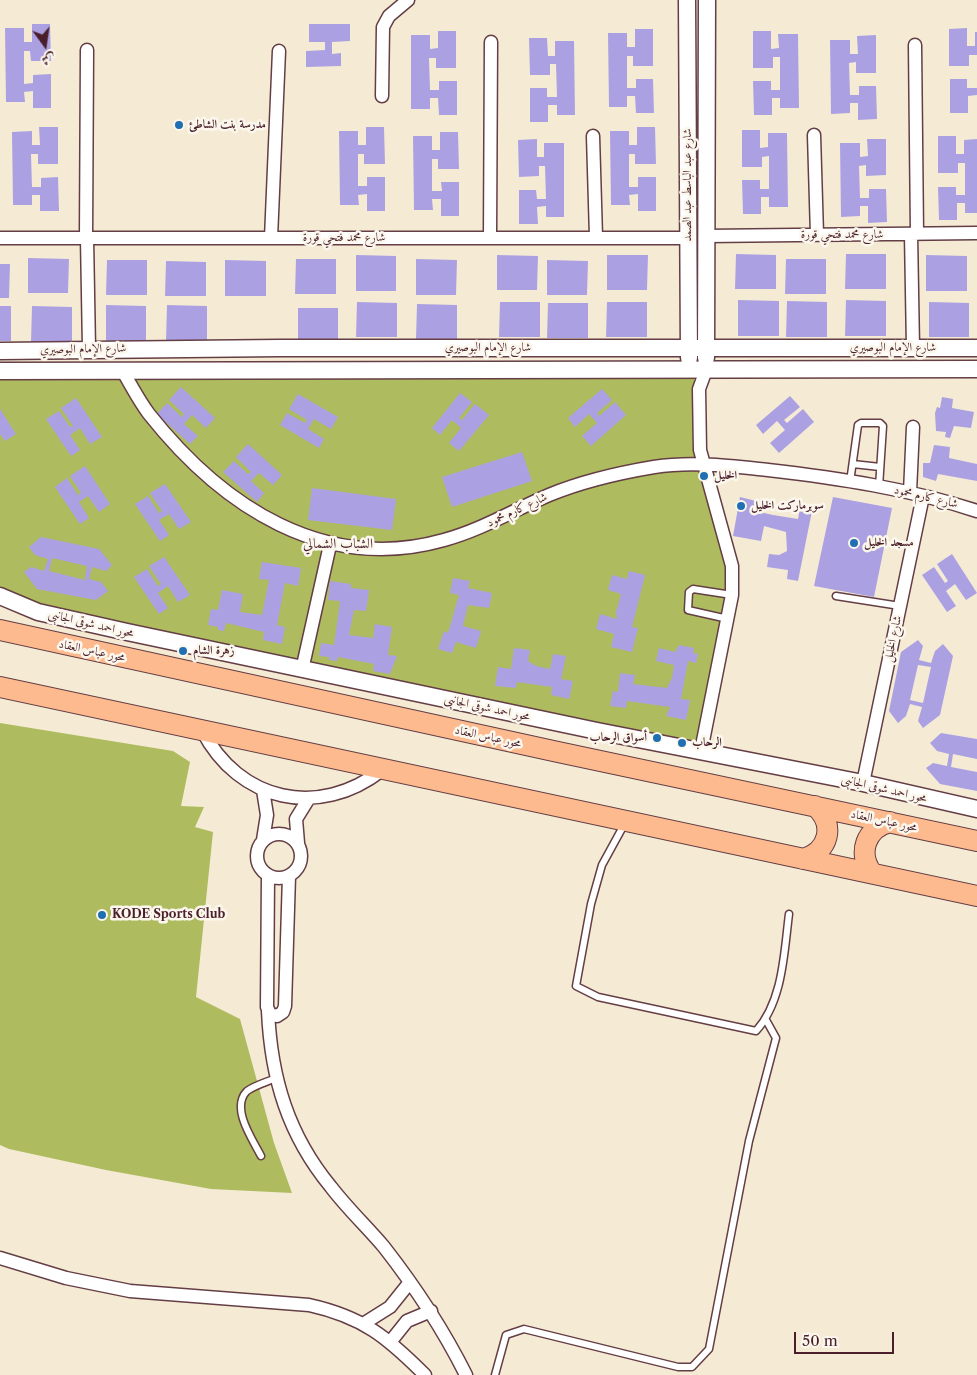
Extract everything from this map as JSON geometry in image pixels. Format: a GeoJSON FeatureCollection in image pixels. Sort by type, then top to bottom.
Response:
{"type":"FeatureCollection","features":[{"type":"Feature","properties":{"kind":"main road","name":"محور عباس العقاد"},"geometry":{"type":"LineString","coordinates":[[0,630],[977,841]]}},
{"type":"Feature","properties":{"kind":"main road"},"geometry":{"type":"LineString","coordinates":[[0,687],[977,896]]}},
{"type":"Feature","properties":{"kind":"main road"},"geometry":{"type":"LineString","coordinates":[[803,859],[819,851],[828,835],[824,816],[815,806]]}},
{"type":"Feature","properties":{"kind":"main road"},"geometry":{"type":"LineString","coordinates":[[872,873],[865,861],[867,839],[876,828],[890,822]]}},
{"type":"Feature","properties":{"kind":"street"},"geometry":{"type":"LineString","coordinates":[[382,96],[383,26],[397,7],[408,0]]}},
{"type":"Feature","properties":{"kind":"street","name":"شارع عبد الباسط عبد الصمد"},"geometry":{"type":"LineString","coordinates":[[687,0],[689,370]]}},
{"type":"Feature","properties":{"kind":"street","name":"شارع عبد الباسط عبد الصمد"},"geometry":{"type":"LineString","coordinates":[[706,370],[707,0]]}},
{"type":"Feature","properties":{"kind":"street"},"geometry":{"type":"LineString","coordinates":[[490,236],[491,42]]}},
{"type":"Feature","properties":{"kind":"street"},"geometry":{"type":"LineString","coordinates":[[913,348],[914,45]]}},
{"type":"Feature","properties":{"kind":"street"},"geometry":{"type":"LineString","coordinates":[[87,50],[88,349]]}},
{"type":"Feature","properties":{"kind":"street"},"geometry":{"type":"LineString","coordinates":[[271,238],[279,51]]}},
{"type":"Feature","properties":{"kind":"street"},"geometry":{"type":"LineString","coordinates":[[593,136],[596,237]]}},
{"type":"Feature","properties":{"kind":"street"},"geometry":{"type":"LineString","coordinates":[[814,136],[817,235]]}},
{"type":"Feature","properties":{"kind":"street","name":"شارع محمد فتحي قورة"},"geometry":{"type":"LineString","coordinates":[[706,236],[977,234]]}},
{"type":"Feature","properties":{"kind":"street","name":"شارع محمد فتحي قورة"},"geometry":{"type":"LineString","coordinates":[[0,238],[490,236],[688,238]]}},
{"type":"Feature","properties":{"kind":"street","name":"شارع الإمام البوصيري"},"geometry":{"type":"LineString","coordinates":[[0,351],[88,349],[977,348]]}},
{"type":"Feature","properties":{"kind":"street","name":"شارع كارم محمود"},"geometry":{"type":"LineString","coordinates":[[122,370],[148,412],[178,448],[211,479],[274,522],[308,538],[330,545],[372,550],[393,550],[430,544],[464,534],[549,495],[597,478],[657,467],[703,463],[801,474],[910,492],[977,511]]}},
{"type":"Feature","properties":{"kind":"street"},"geometry":{"type":"LineString","coordinates":[[689,370],[699,389]]}},
{"type":"Feature","properties":{"kind":"street"},"geometry":{"type":"LineString","coordinates":[[701,751],[732,595],[732,566],[703,463],[699,442],[699,389],[706,370]]}},
{"type":"Feature","properties":{"kind":"street","name":"شارع الإمام البوصيري"},"geometry":{"type":"LineString","coordinates":[[0,371],[977,370]]}},
{"type":"Feature","properties":{"kind":"street"},"geometry":{"type":"LineString","coordinates":[[910,492],[913,427]]}},
{"type":"Feature","properties":{"kind":"street","name":"شارع الخليل"},"geometry":{"type":"LineString","coordinates":[[863,783],[923,496]]}},
{"type":"Feature","properties":{"kind":"street"},"geometry":{"type":"LineString","coordinates":[[302,670],[330,545]]}},
{"type":"Feature","properties":{"kind":"street","name":"محور احمد شوقى الجانبى"},"geometry":{"type":"LineString","coordinates":[[0,596],[38,612],[302,670],[597,731],[863,783],[977,809]]}},
{"type":"Feature","properties":{"kind":"street"},"geometry":{"type":"LineString","coordinates":[[202,730],[224,764],[245,780],[264,790],[282,796],[309,798],[348,791],[382,770]]}},
{"type":"Feature","properties":{"kind":"street"},"geometry":{"type":"LineString","coordinates":[[263,840],[268,836],[281,833],[294,838],[301,848],[302,861],[299,867],[289,876],[279,878],[268,876],[259,866],[257,852],[263,840],[267,815],[264,790]]}},
{"type":"Feature","properties":{"kind":"street"},"geometry":{"type":"LineString","coordinates":[[298,843],[296,819],[309,798]]}},
{"type":"Feature","properties":{"kind":"street"},"geometry":{"type":"LineString","coordinates":[[268,876],[267,949],[270,1050],[276,1078],[297,1134],[318,1171],[410,1282],[431,1311],[466,1375]]}},
{"type":"Feature","properties":{"kind":"street"},"geometry":{"type":"LineString","coordinates":[[268,1012],[277,1016],[285,1009],[289,876]]}},
{"type":"Feature","properties":{"kind":"street"},"geometry":{"type":"LineString","coordinates":[[267,949],[288,950]]}},
{"type":"Feature","properties":{"kind":"street"},"geometry":{"type":"LineString","coordinates":[[0,1258],[66,1278],[122,1290],[162,1296],[309,1305],[328,1309],[363,1324],[391,1341],[425,1375]]}},
{"type":"Feature","properties":{"kind":"street"},"geometry":{"type":"LineString","coordinates":[[363,1324],[390,1307],[410,1282]]}},
{"type":"Feature","properties":{"kind":"street"},"geometry":{"type":"LineString","coordinates":[[391,1341],[407,1321],[431,1311]]}},
{"type":"Feature","properties":{"kind":"lane"},"geometry":{"type":"LineString","coordinates":[[850,482],[858,424],[880,423],[883,426],[879,487]]}},
{"type":"Feature","properties":{"kind":"lane"},"geometry":{"type":"LineString","coordinates":[[853,464],[880,467]]}},
{"type":"Feature","properties":{"kind":"lane"},"geometry":{"type":"LineString","coordinates":[[728,619],[688,610],[689,592],[693,589],[732,595]]}},
{"type":"Feature","properties":{"kind":"lane"},"geometry":{"type":"LineString","coordinates":[[836,596],[900,606]]}},
{"type":"Feature","properties":{"kind":"lane"},"geometry":{"type":"LineString","coordinates":[[626,821],[600,873],[591,904],[576,986],[598,998],[756,1031],[766,1020],[782,974],[789,914]]}},
{"type":"Feature","properties":{"kind":"lane"},"geometry":{"type":"LineString","coordinates":[[495,1375],[506,1335],[524,1329],[678,1367],[692,1366],[709,1349],[749,1141],[776,1038],[766,1020]]}},
{"type":"Feature","properties":{"kind":"lane"},"geometry":{"type":"LineString","coordinates":[[261,1156],[245,1125],[241,1106],[242,1098],[252,1088],[276,1078]]}},
{"type":"Feature","properties":{"kind":"green space"},"geometry":{"type":"Polygon","coordinates":[[[689,370],[699,389],[699,442],[732,566],[701,751],[0,596],[0,371],[689,370]]]}},
{"type":"Feature","properties":{"kind":"green space","name":"KODE Sports Club"},"geometry":{"type":"Polygon","coordinates":[[[0,723],[173,751],[190,762],[181,806],[204,807],[195,827],[213,832],[196,997],[240,1019],[274,1143],[292,1193],[211,1189],[106,1170],[9,1149],[0,1145],[0,723]]]}},
{"type":"Feature","properties":{"kind":"building"},"geometry":{"type":"Polygon","coordinates":[[[32,24],[50,24],[51,61],[31,61],[30,51],[24,51],[24,84],[33,83],[33,75],[51,74],[51,108],[33,108],[33,91],[24,92],[25,102],[6,102],[5,28],[24,28],[24,42],[32,42],[32,24]]]}},
{"type":"Feature","properties":{"kind":"building"},"geometry":{"type":"Polygon","coordinates":[[[309,24],[350,24],[350,41],[332,42],[332,54],[341,53],[341,66],[306,67],[306,51],[325,50],[325,42],[309,42],[309,24]]]}},
{"type":"Feature","properties":{"kind":"building"},"geometry":{"type":"Polygon","coordinates":[[[967,28],[967,46],[975,46],[975,32],[977,32],[977,55],[969,55],[969,66],[949,66],[949,29],[967,28]]]}},
{"type":"Feature","properties":{"kind":"building"},"geometry":{"type":"Polygon","coordinates":[[[635,29],[653,29],[653,66],[633,66],[633,56],[627,56],[627,88],[636,88],[636,79],[653,79],[654,113],[636,113],[635,96],[627,96],[627,107],[609,107],[608,33],[627,33],[627,47],[635,47],[635,29]]]}},
{"type":"Feature","properties":{"kind":"building"},"geometry":{"type":"Polygon","coordinates":[[[438,31],[456,31],[456,68],[436,68],[436,58],[429,58],[430,90],[439,90],[439,81],[457,81],[457,115],[439,115],[438,98],[430,98],[430,109],[411,109],[411,35],[430,35],[430,49],[438,48],[438,31]]]}},
{"type":"Feature","properties":{"kind":"building"},"geometry":{"type":"Polygon","coordinates":[[[753,31],[771,31],[771,49],[779,48],[778,34],[798,34],[799,108],[780,108],[780,98],[772,98],[772,115],[754,115],[753,81],[771,81],[771,90],[780,90],[780,57],[773,57],[773,68],[753,68],[753,31]]]}},
{"type":"Feature","properties":{"kind":"building"},"geometry":{"type":"Polygon","coordinates":[[[876,35],[876,73],[856,73],[856,62],[849,63],[850,95],[859,95],[859,86],[876,86],[877,119],[858,120],[858,103],[850,103],[850,113],[831,114],[830,40],[850,40],[850,54],[858,54],[857,36],[876,35]]]}},
{"type":"Feature","properties":{"kind":"building"},"geometry":{"type":"Polygon","coordinates":[[[529,38],[547,38],[548,56],[555,56],[555,41],[574,41],[575,115],[557,115],[557,105],[548,105],[548,122],[530,122],[530,88],[547,88],[547,97],[557,97],[556,64],[550,64],[550,75],[530,75],[529,38]]]}},
{"type":"Feature","properties":{"kind":"building"},"geometry":{"type":"Polygon","coordinates":[[[950,79],[967,79],[967,88],[977,88],[977,95],[968,96],[968,113],[950,113],[950,79]]]}},
{"type":"Feature","properties":{"kind":"building"},"geometry":{"type":"Polygon","coordinates":[[[39,127],[58,127],[58,164],[38,164],[38,154],[31,154],[32,187],[41,187],[41,178],[58,177],[59,211],[40,211],[40,195],[32,195],[32,205],[13,205],[12,132],[32,131],[32,145],[40,145],[39,127]]]}},
{"type":"Feature","properties":{"kind":"building"},"geometry":{"type":"Polygon","coordinates":[[[366,127],[384,127],[385,164],[364,164],[364,154],[358,154],[358,186],[367,186],[367,177],[385,177],[385,211],[367,211],[367,194],[358,195],[359,205],[340,205],[339,131],[358,131],[358,145],[366,145],[366,127]]]}},
{"type":"Feature","properties":{"kind":"building"},"geometry":{"type":"Polygon","coordinates":[[[637,127],[655,127],[656,164],[635,164],[635,154],[629,154],[629,187],[638,187],[638,177],[656,177],[656,211],[638,211],[638,194],[629,195],[630,205],[611,205],[610,131],[629,131],[629,145],[637,145],[637,127]]]}},
{"type":"Feature","properties":{"kind":"building"},"geometry":{"type":"Polygon","coordinates":[[[742,130],[760,130],[760,148],[768,147],[768,133],[787,133],[788,207],[769,207],[769,197],[761,197],[761,214],[743,214],[742,180],[760,180],[760,189],[769,189],[769,156],[762,157],[762,167],[742,167],[742,130]]]}},
{"type":"Feature","properties":{"kind":"building"},"geometry":{"type":"Polygon","coordinates":[[[440,132],[458,132],[459,169],[438,169],[438,159],[432,159],[432,191],[442,191],[441,182],[459,182],[459,216],[441,216],[441,199],[432,199],[433,210],[414,210],[413,136],[432,136],[432,150],[440,150],[440,132]]]}},
{"type":"Feature","properties":{"kind":"building"},"geometry":{"type":"Polygon","coordinates":[[[938,136],[956,136],[956,154],[964,154],[964,140],[977,139],[977,213],[965,213],[965,203],[957,203],[957,220],[939,220],[938,187],[956,187],[956,195],[965,195],[965,163],[958,163],[958,173],[938,173],[938,136]]]}},
{"type":"Feature","properties":{"kind":"building"},"geometry":{"type":"Polygon","coordinates":[[[537,139],[537,157],[544,157],[544,143],[564,143],[564,217],[546,217],[546,206],[537,207],[538,224],[519,224],[519,190],[536,190],[537,199],[546,199],[545,166],[539,166],[539,176],[519,177],[518,140],[537,139]]]}},
{"type":"Feature","properties":{"kind":"building"},"geometry":{"type":"Polygon","coordinates":[[[867,139],[886,139],[886,175],[866,176],[866,165],[859,166],[860,198],[869,198],[869,189],[886,189],[887,222],[868,223],[868,206],[860,206],[860,216],[841,217],[840,143],[860,143],[860,157],[868,156],[867,139]]]}},
{"type":"Feature","properties":{"kind":"building"},"geometry":{"type":"Polygon","coordinates":[[[736,254],[776,255],[776,289],[735,289],[736,254]]]}},
{"type":"Feature","properties":{"kind":"building"},"geometry":{"type":"Polygon","coordinates":[[[846,254],[886,254],[886,289],[845,289],[846,254]]]}},
{"type":"Feature","properties":{"kind":"building"},"geometry":{"type":"Polygon","coordinates":[[[356,255],[396,256],[396,291],[356,291],[356,255]]]}},
{"type":"Feature","properties":{"kind":"building"},"geometry":{"type":"Polygon","coordinates":[[[497,255],[538,256],[537,290],[497,290],[497,255]]]}},
{"type":"Feature","properties":{"kind":"building"},"geometry":{"type":"Polygon","coordinates":[[[607,255],[648,255],[647,290],[607,290],[607,255]]]}},
{"type":"Feature","properties":{"kind":"building"},"geometry":{"type":"Polygon","coordinates":[[[926,255],[967,256],[967,291],[926,291],[926,255]]]}},
{"type":"Feature","properties":{"kind":"building"},"geometry":{"type":"Polygon","coordinates":[[[28,258],[69,259],[68,293],[28,293],[28,258]]]}},
{"type":"Feature","properties":{"kind":"building"},"geometry":{"type":"Polygon","coordinates":[[[296,259],[336,259],[336,294],[295,294],[296,259]]]}},
{"type":"Feature","properties":{"kind":"building"},"geometry":{"type":"Polygon","coordinates":[[[416,259],[457,260],[456,295],[416,295],[416,259]]]}},
{"type":"Feature","properties":{"kind":"building"},"geometry":{"type":"Polygon","coordinates":[[[786,259],[826,259],[826,294],[785,294],[786,259]]]}},
{"type":"Feature","properties":{"kind":"building"},"geometry":{"type":"Polygon","coordinates":[[[107,260],[147,260],[147,295],[106,295],[107,260]]]}},
{"type":"Feature","properties":{"kind":"building"},"geometry":{"type":"Polygon","coordinates":[[[225,260],[266,261],[266,296],[225,296],[225,260]]]}},
{"type":"Feature","properties":{"kind":"building"},"geometry":{"type":"Polygon","coordinates":[[[547,260],[588,261],[587,295],[547,295],[547,260]]]}},
{"type":"Feature","properties":{"kind":"building"},"geometry":{"type":"Polygon","coordinates":[[[166,261],[206,262],[206,296],[165,296],[166,261]]]}},
{"type":"Feature","properties":{"kind":"building"},"geometry":{"type":"Polygon","coordinates":[[[0,264],[10,264],[9,298],[0,298],[0,264]]]}},
{"type":"Feature","properties":{"kind":"building"},"geometry":{"type":"Polygon","coordinates":[[[738,300],[779,301],[779,336],[738,336],[738,300]]]}},
{"type":"Feature","properties":{"kind":"building"},"geometry":{"type":"Polygon","coordinates":[[[846,300],[886,301],[886,336],[845,336],[846,300]]]}},
{"type":"Feature","properties":{"kind":"building"},"geometry":{"type":"Polygon","coordinates":[[[787,301],[827,302],[827,337],[786,337],[787,301]]]}},
{"type":"Feature","properties":{"kind":"building"},"geometry":{"type":"Polygon","coordinates":[[[357,302],[397,303],[397,337],[356,337],[357,302]]]}},
{"type":"Feature","properties":{"kind":"building"},"geometry":{"type":"Polygon","coordinates":[[[500,302],[540,302],[540,337],[499,337],[500,302]]]}},
{"type":"Feature","properties":{"kind":"building"},"geometry":{"type":"Polygon","coordinates":[[[607,302],[647,302],[647,337],[606,337],[607,302]]]}},
{"type":"Feature","properties":{"kind":"building"},"geometry":{"type":"Polygon","coordinates":[[[929,302],[969,303],[969,337],[929,337],[929,302]]]}},
{"type":"Feature","properties":{"kind":"building"},"geometry":{"type":"Polygon","coordinates":[[[548,303],[588,303],[588,338],[547,338],[548,303]]]}},
{"type":"Feature","properties":{"kind":"building"},"geometry":{"type":"Polygon","coordinates":[[[417,304],[457,305],[457,340],[416,339],[417,304]]]}},
{"type":"Feature","properties":{"kind":"building"},"geometry":{"type":"Polygon","coordinates":[[[106,305],[146,306],[146,341],[106,341],[106,305]]]}},
{"type":"Feature","properties":{"kind":"building"},"geometry":{"type":"Polygon","coordinates":[[[167,305],[207,306],[207,341],[166,341],[167,305]]]}},
{"type":"Feature","properties":{"kind":"building"},"geometry":{"type":"Polygon","coordinates":[[[0,306],[11,306],[11,341],[0,341],[0,306]]]}},
{"type":"Feature","properties":{"kind":"building"},"geometry":{"type":"Polygon","coordinates":[[[32,306],[72,307],[72,341],[31,342],[32,306]]]}},
{"type":"Feature","properties":{"kind":"building"},"geometry":{"type":"Polygon","coordinates":[[[298,308],[338,308],[338,343],[298,343],[298,308]]]}},
{"type":"Feature","properties":{"kind":"building"},"geometry":{"type":"Polygon","coordinates":[[[181,387],[215,418],[206,428],[192,415],[184,424],[198,436],[190,444],[157,414],[167,403],[182,417],[184,414],[169,400],[181,387]]]}},
{"type":"Feature","properties":{"kind":"building"},"geometry":{"type":"Polygon","coordinates":[[[602,389],[612,400],[597,413],[599,416],[615,402],[626,415],[591,446],[582,436],[597,423],[589,414],[575,427],[568,418],[602,389]]]}},
{"type":"Feature","properties":{"kind":"building"},"geometry":{"type":"Polygon","coordinates":[[[460,393],[472,402],[459,418],[462,420],[475,404],[489,415],[459,451],[449,443],[461,428],[452,420],[440,435],[432,428],[460,393]]]}},
{"type":"Feature","properties":{"kind":"building"},"geometry":{"type":"Polygon","coordinates":[[[298,394],[338,417],[331,429],[314,419],[308,429],[324,439],[319,448],[280,425],[287,413],[305,423],[307,420],[289,409],[298,394]]]}},
{"type":"Feature","properties":{"kind":"building"},"geometry":{"type":"Polygon","coordinates":[[[790,396],[800,407],[784,420],[787,423],[803,409],[814,422],[779,453],[770,443],[785,430],[777,421],[763,434],[756,425],[790,396]]]}},
{"type":"Feature","properties":{"kind":"building"},"geometry":{"type":"Polygon","coordinates":[[[942,397],[953,399],[952,408],[974,412],[971,428],[954,426],[950,438],[945,437],[946,432],[936,431],[935,413],[937,407],[940,408],[942,397]]]}},
{"type":"Feature","properties":{"kind":"building"},"geometry":{"type":"Polygon","coordinates":[[[76,398],[102,437],[90,444],[80,428],[70,435],[80,450],[71,456],[46,419],[59,411],[70,427],[73,426],[61,408],[76,398]]]}},
{"type":"Feature","properties":{"kind":"building"},"geometry":{"type":"Polygon","coordinates":[[[0,409],[16,434],[5,441],[0,434],[0,409]]]}},
{"type":"Feature","properties":{"kind":"building"},"geometry":{"type":"Polygon","coordinates":[[[248,444],[282,475],[273,485],[259,473],[251,481],[264,493],[257,502],[223,472],[234,461],[248,474],[251,472],[236,457],[248,444]]]}},
{"type":"Feature","properties":{"kind":"building"},"geometry":{"type":"Polygon","coordinates":[[[934,445],[950,447],[949,458],[977,464],[977,481],[938,474],[936,481],[923,477],[923,463],[930,463],[934,445]]]}},
{"type":"Feature","properties":{"kind":"building"},"geometry":{"type":"Polygon","coordinates":[[[522,452],[532,481],[452,507],[442,477],[522,452]]]}},
{"type":"Feature","properties":{"kind":"building"},"geometry":{"type":"Polygon","coordinates":[[[85,466],[110,504],[99,512],[88,496],[79,502],[89,518],[80,524],[55,487],[67,478],[78,495],[81,493],[70,476],[85,466]]]}},
{"type":"Feature","properties":{"kind":"building"},"geometry":{"type":"Polygon","coordinates":[[[165,484],[191,522],[179,529],[169,514],[159,520],[169,535],[160,541],[135,504],[148,496],[159,513],[162,511],[150,493],[165,484]]]}},
{"type":"Feature","properties":{"kind":"building"},"geometry":{"type":"Polygon","coordinates":[[[312,488],[396,499],[392,530],[308,520],[312,488]]]}},
{"type":"Feature","properties":{"kind":"building"},"geometry":{"type":"Polygon","coordinates":[[[740,497],[756,501],[755,511],[773,515],[798,519],[800,508],[812,511],[798,581],[787,579],[788,570],[767,567],[769,554],[779,555],[787,551],[786,532],[764,526],[761,541],[733,536],[740,497]]]}},
{"type":"Feature","properties":{"kind":"building","name":"مسجد الخليل"},"geometry":{"type":"Polygon","coordinates":[[[833,497],[892,508],[874,597],[814,586],[833,497]]]}},
{"type":"Feature","properties":{"kind":"building"},"geometry":{"type":"Polygon","coordinates":[[[41,537],[99,549],[112,565],[106,571],[92,567],[89,579],[101,582],[108,591],[96,600],[37,589],[24,572],[31,567],[44,571],[48,559],[35,555],[29,547],[41,537]],[[52,558],[49,571],[85,580],[87,566],[52,558]]]}},
{"type":"Feature","properties":{"kind":"building"},"geometry":{"type":"Polygon","coordinates":[[[952,554],[977,593],[966,600],[955,584],[946,591],[956,606],[947,612],[922,575],[934,567],[945,583],[948,581],[937,564],[952,554]]]}},
{"type":"Feature","properties":{"kind":"building"},"geometry":{"type":"Polygon","coordinates":[[[164,557],[190,595],[178,602],[168,586],[158,593],[168,608],[159,614],[134,577],[147,569],[158,586],[161,584],[149,566],[164,557]]]}},
{"type":"Feature","properties":{"kind":"building"},"geometry":{"type":"Polygon","coordinates":[[[262,562],[301,568],[298,586],[285,583],[277,625],[285,627],[282,644],[263,640],[264,632],[226,623],[224,631],[218,630],[218,627],[208,625],[211,609],[218,610],[222,590],[243,594],[240,612],[262,615],[269,580],[259,579],[262,562]]]}},
{"type":"Feature","properties":{"kind":"building"},"geometry":{"type":"Polygon","coordinates":[[[629,571],[645,575],[632,627],[638,628],[632,652],[611,647],[614,634],[596,629],[600,614],[617,619],[616,612],[621,594],[608,590],[612,575],[627,579],[629,571]]]}},
{"type":"Feature","properties":{"kind":"building"},"geometry":{"type":"Polygon","coordinates":[[[453,578],[470,581],[468,588],[492,593],[489,608],[468,605],[463,626],[481,631],[476,648],[456,642],[452,653],[438,649],[444,631],[448,633],[459,595],[450,593],[453,578]]]}},
{"type":"Feature","properties":{"kind":"building"},"geometry":{"type":"Polygon","coordinates":[[[330,581],[351,584],[351,588],[369,590],[366,611],[354,610],[349,635],[373,638],[375,624],[392,627],[388,655],[397,656],[390,674],[373,671],[374,664],[338,657],[337,661],[329,660],[329,657],[319,656],[321,643],[334,645],[340,601],[328,600],[330,581]]]}},
{"type":"Feature","properties":{"kind":"building"},"geometry":{"type":"Polygon","coordinates":[[[918,640],[923,646],[919,660],[931,663],[935,651],[943,644],[953,656],[940,715],[923,728],[918,721],[922,707],[910,704],[906,716],[898,723],[889,711],[901,652],[918,640]],[[918,665],[910,700],[923,703],[931,667],[918,665]]]}},
{"type":"Feature","properties":{"kind":"building"},"geometry":{"type":"Polygon","coordinates":[[[679,645],[694,648],[693,653],[698,654],[696,663],[688,661],[681,699],[690,700],[686,720],[666,716],[670,707],[627,701],[626,708],[610,706],[613,691],[618,692],[620,673],[635,675],[633,684],[667,688],[672,678],[674,665],[656,661],[659,648],[675,652],[679,645]]]}},
{"type":"Feature","properties":{"kind":"building"},"geometry":{"type":"Polygon","coordinates":[[[514,648],[530,650],[528,661],[536,666],[550,669],[553,654],[566,656],[561,679],[573,681],[569,699],[551,695],[552,687],[517,682],[516,688],[495,686],[498,667],[511,669],[514,648]]]}},
{"type":"Feature","properties":{"kind":"building"},"geometry":{"type":"Polygon","coordinates":[[[941,733],[977,739],[977,759],[953,754],[951,767],[977,772],[977,791],[940,784],[926,768],[933,763],[947,766],[949,754],[937,751],[930,743],[941,733]]]}},
{"type":"Feature","properties":{"kind":"place","name":"مدرسة بنت الشاطئ"},"geometry":{"type":"Point","coordinates":[179,125]}},
{"type":"Feature","properties":{"kind":"place","name":"الخليل"},"geometry":{"type":"Point","coordinates":[704,476]}},
{"type":"Feature","properties":{"kind":"place","name":"سوبرماركت الخليل"},"geometry":{"type":"Point","coordinates":[741,506]}},
{"type":"Feature","properties":{"kind":"place","name":"مسجد الخليل"},"geometry":{"type":"Point","coordinates":[854,543]}},
{"type":"Feature","properties":{"kind":"place","name":"زهرة الشام"},"geometry":{"type":"Point","coordinates":[183,651]}},
{"type":"Feature","properties":{"kind":"place","name":"أسواق الرحاب"},"geometry":{"type":"Point","coordinates":[657,738]}},
{"type":"Feature","properties":{"kind":"place","name":"الرحاب"},"geometry":{"type":"Point","coordinates":[682,743]}},
{"type":"Feature","properties":{"kind":"place","name":"KODE Sports Club"},"geometry":{"type":"Point","coordinates":[102,915]}},
{"type":"Feature","properties":{"kind":"district","name":"الشباب الشمالي"},"geometry":{"type":"Point","coordinates":[338,544]}}]}
